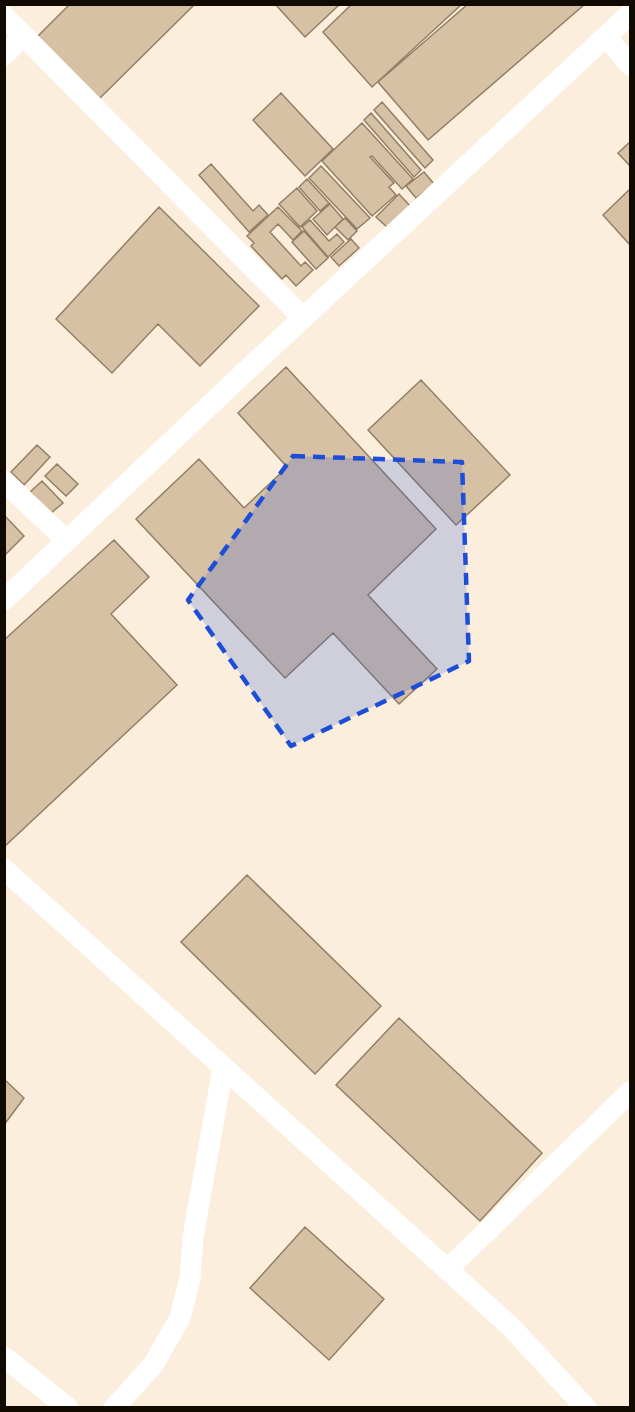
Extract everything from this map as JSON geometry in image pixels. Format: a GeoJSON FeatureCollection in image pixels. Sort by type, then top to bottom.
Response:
{"type":"FeatureCollection","features":[{"type":"Feature","properties":{"kind":"street"},"geometry":{"type":"LineString","coordinates":[[4,600],[630,14]]}},
{"type":"Feature","properties":{"kind":"street"},"geometry":{"type":"LineString","coordinates":[[4,15],[303,318]]}},
{"type":"Feature","properties":{"kind":"street"},"geometry":{"type":"LineString","coordinates":[[4,55],[23,36]]}},
{"type":"Feature","properties":{"kind":"street"},"geometry":{"type":"LineString","coordinates":[[606,37],[630,65]]}},
{"type":"Feature","properties":{"kind":"street"},"geometry":{"type":"LineString","coordinates":[[4,481],[67,541]]}},
{"type":"Feature","properties":{"kind":"street"},"geometry":{"type":"LineString","coordinates":[[4,868],[511,1328],[586,1407]]}},
{"type":"Feature","properties":{"kind":"street"},"geometry":{"type":"LineString","coordinates":[[114,1407],[153,1365],[180,1318],[190,1278],[193,1237],[223,1068]]}},
{"type":"Feature","properties":{"kind":"street"},"geometry":{"type":"LineString","coordinates":[[447,1270],[630,1092]]}},
{"type":"Feature","properties":{"kind":"street"},"geometry":{"type":"LineString","coordinates":[[4,1357],[68,1407]]}},
{"type":"Feature","properties":{"kind":"highlighted area"},"geometry":{"type":"Polygon","coordinates":[[[293,456],[462,462],[469,661],[291,746],[188,600],[293,456]]]}},
{"type":"Feature","properties":{"kind":"building"},"geometry":{"type":"Polygon","coordinates":[[[70,4],[195,4],[98,100],[37,37],[70,4]]]}},
{"type":"Feature","properties":{"kind":"building"},"geometry":{"type":"Polygon","coordinates":[[[275,4],[340,4],[305,37],[275,4]]]}},
{"type":"Feature","properties":{"kind":"building"},"geometry":{"type":"Polygon","coordinates":[[[352,4],[462,4],[372,87],[323,32],[352,4]]]}},
{"type":"Feature","properties":{"kind":"building"},"geometry":{"type":"Polygon","coordinates":[[[468,4],[585,4],[428,140],[378,82],[468,4]]]}},
{"type":"Feature","properties":{"kind":"building"},"geometry":{"type":"Polygon","coordinates":[[[281,93],[333,149],[305,176],[253,120],[281,93]]]}},
{"type":"Feature","properties":{"kind":"building"},"geometry":{"type":"Polygon","coordinates":[[[382,102],[433,160],[425,168],[374,110],[382,102]]]}},
{"type":"Feature","properties":{"kind":"building"},"geometry":{"type":"Polygon","coordinates":[[[371,113],[421,170],[414,177],[364,120],[371,113]]]}},
{"type":"Feature","properties":{"kind":"building"},"geometry":{"type":"Polygon","coordinates":[[[362,123],[413,179],[402,189],[372,156],[370,157],[394,183],[389,187],[396,195],[372,216],[322,161],[362,123]]]}},
{"type":"Feature","properties":{"kind":"building"},"geometry":{"type":"Polygon","coordinates":[[[630,142],[630,166],[618,153],[630,142]]]}},
{"type":"Feature","properties":{"kind":"building"},"geometry":{"type":"Polygon","coordinates":[[[211,164],[253,211],[259,205],[268,215],[249,232],[199,175],[211,164]]]}},
{"type":"Feature","properties":{"kind":"building"},"geometry":{"type":"Polygon","coordinates":[[[321,166],[370,218],[357,229],[309,178],[321,166]]]}},
{"type":"Feature","properties":{"kind":"building"},"geometry":{"type":"Polygon","coordinates":[[[424,172],[434,184],[416,198],[406,186],[424,172]]]}},
{"type":"Feature","properties":{"kind":"building"},"geometry":{"type":"Polygon","coordinates":[[[307,179],[329,203],[320,211],[299,187],[307,179]]]}},
{"type":"Feature","properties":{"kind":"building"},"geometry":{"type":"Polygon","coordinates":[[[297,188],[317,211],[300,227],[279,204],[297,188]]]}},
{"type":"Feature","properties":{"kind":"building"},"geometry":{"type":"Polygon","coordinates":[[[630,189],[630,245],[603,215],[630,189]]]}},
{"type":"Feature","properties":{"kind":"building"},"geometry":{"type":"Polygon","coordinates":[[[399,194],[411,207],[389,229],[376,217],[399,194]]]}},
{"type":"Feature","properties":{"kind":"building"},"geometry":{"type":"Polygon","coordinates":[[[330,204],[343,219],[327,235],[313,219],[330,204]]]}},
{"type":"Feature","properties":{"kind":"building"},"geometry":{"type":"Polygon","coordinates":[[[159,207],[259,306],[200,366],[158,324],[112,373],[56,319],[159,207]]]}},
{"type":"Feature","properties":{"kind":"building"},"geometry":{"type":"Polygon","coordinates":[[[278,207],[302,231],[293,240],[278,224],[270,232],[301,266],[305,262],[313,270],[296,286],[286,275],[282,279],[251,246],[254,243],[247,236],[278,207]]]}},
{"type":"Feature","properties":{"kind":"building"},"geometry":{"type":"Polygon","coordinates":[[[345,218],[357,231],[348,240],[335,227],[345,218]]]}},
{"type":"Feature","properties":{"kind":"building"},"geometry":{"type":"Polygon","coordinates":[[[310,220],[329,241],[337,234],[344,242],[328,257],[302,227],[310,220]]]}},
{"type":"Feature","properties":{"kind":"building"},"geometry":{"type":"Polygon","coordinates":[[[304,231],[328,258],[316,269],[292,242],[304,231]]]}},
{"type":"Feature","properties":{"kind":"building"},"geometry":{"type":"Polygon","coordinates":[[[351,239],[359,248],[339,266],[331,257],[351,239]]]}},
{"type":"Feature","properties":{"kind":"building"},"geometry":{"type":"Polygon","coordinates":[[[286,367],[436,529],[368,595],[437,669],[399,704],[333,633],[285,678],[136,519],[199,459],[244,508],[287,467],[238,413],[286,367]]]}},
{"type":"Feature","properties":{"kind":"building"},"geometry":{"type":"Polygon","coordinates":[[[421,380],[510,475],[456,525],[368,430],[421,380]]]}},
{"type":"Feature","properties":{"kind":"building"},"geometry":{"type":"Polygon","coordinates":[[[37,445],[50,457],[24,485],[11,472],[37,445]]]}},
{"type":"Feature","properties":{"kind":"building"},"geometry":{"type":"Polygon","coordinates":[[[57,464],[78,484],[66,496],[45,476],[57,464]]]}},
{"type":"Feature","properties":{"kind":"building"},"geometry":{"type":"Polygon","coordinates":[[[42,481],[63,503],[50,514],[30,492],[42,481]]]}},
{"type":"Feature","properties":{"kind":"building"},"geometry":{"type":"Polygon","coordinates":[[[4,515],[24,536],[4,556],[4,515]]]}},
{"type":"Feature","properties":{"kind":"building"},"geometry":{"type":"Polygon","coordinates":[[[114,540],[149,577],[111,614],[177,685],[4,847],[4,640],[114,540]]]}},
{"type":"Feature","properties":{"kind":"building"},"geometry":{"type":"Polygon","coordinates":[[[247,875],[381,1006],[315,1074],[181,942],[247,875]]]}},
{"type":"Feature","properties":{"kind":"building"},"geometry":{"type":"Polygon","coordinates":[[[399,1018],[542,1153],[480,1221],[336,1085],[399,1018]]]}},
{"type":"Feature","properties":{"kind":"building"},"geometry":{"type":"Polygon","coordinates":[[[4,1079],[24,1098],[4,1125],[4,1079]]]}},
{"type":"Feature","properties":{"kind":"building"},"geometry":{"type":"Polygon","coordinates":[[[305,1227],[384,1299],[329,1360],[250,1288],[305,1227]]]}}]}
